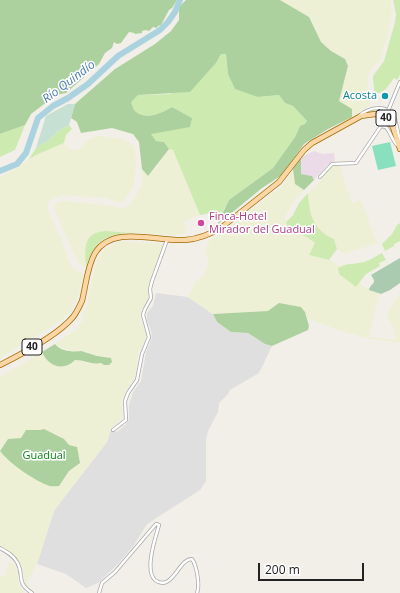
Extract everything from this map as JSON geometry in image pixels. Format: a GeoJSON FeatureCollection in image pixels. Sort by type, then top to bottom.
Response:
{"type":"FeatureCollection","features":[{"type":"Feature","properties":{"kind":"main road","name":"40"},"geometry":{"type":"LineString","coordinates":[[0,365],[54,332],[72,318],[82,301],[92,258],[102,244],[113,238],[128,236],[167,240],[192,239],[205,236],[222,227],[279,182],[304,150],[316,141],[366,114],[379,115],[386,118],[393,127],[400,148]]}},
{"type":"Feature","properties":{"kind":"street"},"geometry":{"type":"LineString","coordinates":[[388,111],[400,82]]}},
{"type":"Feature","properties":{"kind":"street"},"geometry":{"type":"LineString","coordinates":[[355,119],[372,108],[380,108],[388,111],[395,119],[400,141]]}},
{"type":"Feature","properties":{"kind":"street"},"geometry":{"type":"LineString","coordinates":[[320,177],[332,164],[356,163],[381,126],[386,127],[390,131],[394,141],[400,148]]}},
{"type":"Feature","properties":{"kind":"street"},"geometry":{"type":"LineString","coordinates":[[113,430],[126,420],[125,401],[128,393],[137,380],[142,354],[149,336],[143,315],[151,298],[150,289],[152,281],[167,240]]}},
{"type":"Feature","properties":{"kind":"street"},"geometry":{"type":"LineString","coordinates":[[99,593],[102,583],[115,572],[156,524],[159,525],[154,538],[151,569],[153,576],[158,581],[166,582],[174,576],[186,560],[189,558],[192,559],[195,563],[199,587],[197,593]]}},
{"type":"Feature","properties":{"kind":"street"},"geometry":{"type":"LineString","coordinates":[[0,548],[12,556],[18,563],[22,584],[32,593]]}},
{"type":"Feature","properties":{"kind":"shaded area"},"geometry":{"type":"Polygon","coordinates":[[[314,151],[323,154],[334,153],[335,161],[327,165],[314,180],[312,176],[301,174],[301,157],[314,151]]]}},
{"type":"Feature","properties":{"kind":"shaded area"},"geometry":{"type":"Polygon","coordinates":[[[156,293],[188,297],[213,314],[217,322],[231,332],[248,333],[265,344],[272,346],[259,373],[230,390],[219,403],[218,412],[208,431],[206,440],[206,481],[200,490],[147,524],[134,545],[118,564],[98,583],[86,588],[66,574],[37,564],[54,511],[59,503],[107,442],[111,429],[117,432],[129,419],[129,405],[133,392],[141,381],[146,352],[152,337],[147,320],[147,313],[153,306],[156,293]]]}},
{"type":"Feature","properties":{"kind":"green space"},"geometry":{"type":"Polygon","coordinates":[[[0,0],[177,0],[169,10],[161,25],[157,28],[153,27],[149,31],[142,31],[142,33],[135,34],[129,32],[121,43],[117,44],[114,42],[112,48],[105,53],[99,64],[66,93],[56,95],[31,114],[25,125],[0,134],[0,0]]]}},
{"type":"Feature","properties":{"kind":"green space"},"geometry":{"type":"Polygon","coordinates":[[[186,0],[280,0],[309,17],[321,42],[331,51],[345,59],[348,66],[339,101],[352,109],[352,117],[328,129],[304,144],[282,175],[262,188],[217,225],[229,200],[273,168],[295,137],[300,126],[305,124],[307,121],[293,106],[285,103],[279,95],[258,97],[235,89],[228,74],[226,54],[221,54],[216,63],[190,92],[138,95],[131,102],[135,111],[139,114],[149,116],[159,114],[172,107],[192,118],[190,127],[151,134],[156,141],[164,142],[169,149],[148,176],[142,169],[139,142],[133,134],[112,128],[81,133],[77,122],[71,118],[75,104],[115,69],[155,44],[171,31],[179,20],[179,7],[186,0]]]}},
{"type":"Feature","properties":{"kind":"green space"},"geometry":{"type":"Polygon","coordinates":[[[280,0],[390,0],[392,15],[381,59],[369,72],[368,87],[371,100],[369,106],[352,117],[352,109],[339,101],[348,66],[345,59],[331,51],[321,42],[309,17],[280,0]]]}},
{"type":"Feature","properties":{"kind":"green space"},"geometry":{"type":"Polygon","coordinates":[[[393,0],[400,0],[400,75],[397,80],[394,78],[386,89],[375,95],[373,76],[384,61],[395,22],[396,14],[393,0]]]}},
{"type":"Feature","properties":{"kind":"green space"},"geometry":{"type":"Polygon","coordinates":[[[221,54],[226,54],[228,74],[258,97],[279,95],[285,103],[293,106],[307,121],[306,124],[300,126],[295,137],[273,168],[229,200],[221,216],[215,212],[200,215],[173,150],[169,149],[164,142],[156,141],[151,134],[192,118],[172,107],[159,114],[149,116],[139,114],[135,111],[130,102],[138,95],[170,94],[205,75],[216,63],[221,54]]]}},
{"type":"Feature","properties":{"kind":"green space"},"geometry":{"type":"Polygon","coordinates":[[[68,104],[75,104],[69,125],[58,131],[49,140],[36,148],[46,116],[68,104]]]}},
{"type":"Feature","properties":{"kind":"green space"},"geometry":{"type":"Polygon","coordinates":[[[25,125],[15,150],[0,157],[0,134],[25,125]]]}},
{"type":"Feature","properties":{"kind":"green space"},"geometry":{"type":"Polygon","coordinates":[[[69,125],[72,129],[66,135],[64,143],[29,159],[36,148],[49,140],[58,131],[69,125]]]}},
{"type":"Feature","properties":{"kind":"green space"},"geometry":{"type":"Polygon","coordinates":[[[97,136],[120,139],[129,142],[135,150],[136,165],[134,184],[125,200],[118,203],[107,198],[63,195],[49,201],[47,209],[63,243],[68,260],[72,267],[84,275],[78,297],[70,312],[61,321],[0,358],[0,178],[36,155],[64,143],[70,149],[78,150],[88,140],[97,136]]]}},
{"type":"Feature","properties":{"kind":"green space"},"geometry":{"type":"Polygon","coordinates":[[[390,142],[396,166],[378,170],[372,146],[390,142]]]}},
{"type":"Feature","properties":{"kind":"green space"},"geometry":{"type":"Polygon","coordinates":[[[169,149],[173,150],[200,215],[184,221],[187,233],[175,235],[99,232],[85,247],[86,267],[78,263],[54,208],[56,203],[63,201],[124,208],[129,206],[135,198],[142,183],[142,169],[148,175],[154,170],[169,149]]]}},
{"type":"Feature","properties":{"kind":"green space"},"geometry":{"type":"Polygon","coordinates":[[[301,157],[301,174],[312,176],[314,180],[304,190],[295,184],[293,169],[301,157]]]}},
{"type":"Feature","properties":{"kind":"green space"},"geometry":{"type":"Polygon","coordinates":[[[339,164],[352,203],[361,200],[377,243],[344,254],[337,249],[334,239],[325,235],[316,226],[309,210],[308,193],[322,179],[329,168],[339,164]]]}},
{"type":"Feature","properties":{"kind":"green space"},"geometry":{"type":"Polygon","coordinates":[[[293,169],[295,184],[304,190],[296,198],[285,217],[288,230],[305,236],[315,244],[309,255],[329,260],[341,266],[338,268],[339,274],[356,287],[359,283],[369,290],[379,293],[369,337],[396,340],[393,327],[387,315],[395,299],[400,295],[400,343],[367,338],[344,332],[306,318],[305,312],[301,307],[279,303],[268,311],[213,314],[188,297],[197,280],[204,275],[209,262],[205,250],[210,240],[228,229],[282,187],[293,169]]]}},
{"type":"Feature","properties":{"kind":"green space"},"geometry":{"type":"Polygon","coordinates":[[[308,193],[311,214],[317,226],[321,231],[334,239],[337,249],[329,260],[309,255],[315,243],[305,236],[288,230],[286,222],[293,215],[299,203],[308,193]]]}},
{"type":"Feature","properties":{"kind":"green space"},"geometry":{"type":"Polygon","coordinates":[[[400,223],[400,241],[385,251],[382,244],[400,223]]]}},
{"type":"Feature","properties":{"kind":"green space"},"geometry":{"type":"Polygon","coordinates":[[[105,231],[133,233],[115,235],[102,240],[93,251],[86,267],[86,243],[92,235],[105,231]]]}},
{"type":"Feature","properties":{"kind":"green space"},"geometry":{"type":"Polygon","coordinates":[[[120,241],[165,244],[152,277],[148,301],[142,308],[140,315],[140,320],[147,334],[138,356],[134,379],[123,396],[122,418],[111,429],[107,442],[54,511],[37,564],[27,581],[31,590],[25,585],[19,561],[0,550],[0,451],[5,458],[59,486],[69,471],[76,466],[69,445],[64,439],[55,434],[40,430],[26,430],[21,438],[8,439],[0,449],[0,377],[42,352],[43,355],[69,366],[75,360],[89,363],[105,356],[97,356],[82,351],[73,352],[55,344],[75,330],[84,319],[82,313],[86,308],[96,262],[107,247],[120,241]]]}},
{"type":"Feature","properties":{"kind":"green space"},"geometry":{"type":"Polygon","coordinates":[[[382,253],[386,260],[379,263],[380,266],[366,274],[356,287],[339,274],[338,268],[342,266],[364,262],[382,253]]]}},
{"type":"Feature","properties":{"kind":"green space"},"geometry":{"type":"Polygon","coordinates":[[[400,258],[400,283],[381,294],[369,290],[374,282],[371,275],[400,258]]]}},
{"type":"Feature","properties":{"kind":"green space"},"geometry":{"type":"Polygon","coordinates":[[[279,303],[301,307],[305,312],[309,326],[308,330],[272,346],[265,344],[248,333],[231,332],[217,322],[213,314],[268,311],[279,303]]]}},
{"type":"Feature","properties":{"kind":"green space"},"geometry":{"type":"Polygon","coordinates":[[[55,344],[64,350],[82,351],[97,356],[111,358],[112,362],[109,365],[104,365],[101,363],[75,360],[66,366],[56,366],[48,361],[42,352],[55,344]]]}},
{"type":"Feature","properties":{"kind":"green space","name":"Guadual"},"geometry":{"type":"Polygon","coordinates":[[[44,429],[64,439],[69,445],[77,447],[80,463],[69,471],[59,486],[48,486],[35,479],[21,470],[0,451],[8,439],[21,438],[26,430],[44,429]]]}},
{"type":"Feature","properties":{"kind":"green space"},"geometry":{"type":"Polygon","coordinates":[[[9,562],[16,567],[18,584],[24,591],[23,593],[0,593],[0,576],[4,577],[9,562]]]}},
{"type":"Feature","properties":{"kind":"waterway","name":"Río Quindío"},"geometry":{"type":"LineString","coordinates":[[0,171],[17,164],[26,153],[38,118],[53,106],[68,98],[88,84],[118,56],[160,30],[175,12],[180,0]]}},
{"type":"Feature","properties":{"kind":"place","name":"Acosta"},"geometry":{"type":"Point","coordinates":[385,96]}},
{"type":"Feature","properties":{"kind":"place","name":"Finca-Hotel Mirador del Guadual"},"geometry":{"type":"Point","coordinates":[201,223]}}]}
